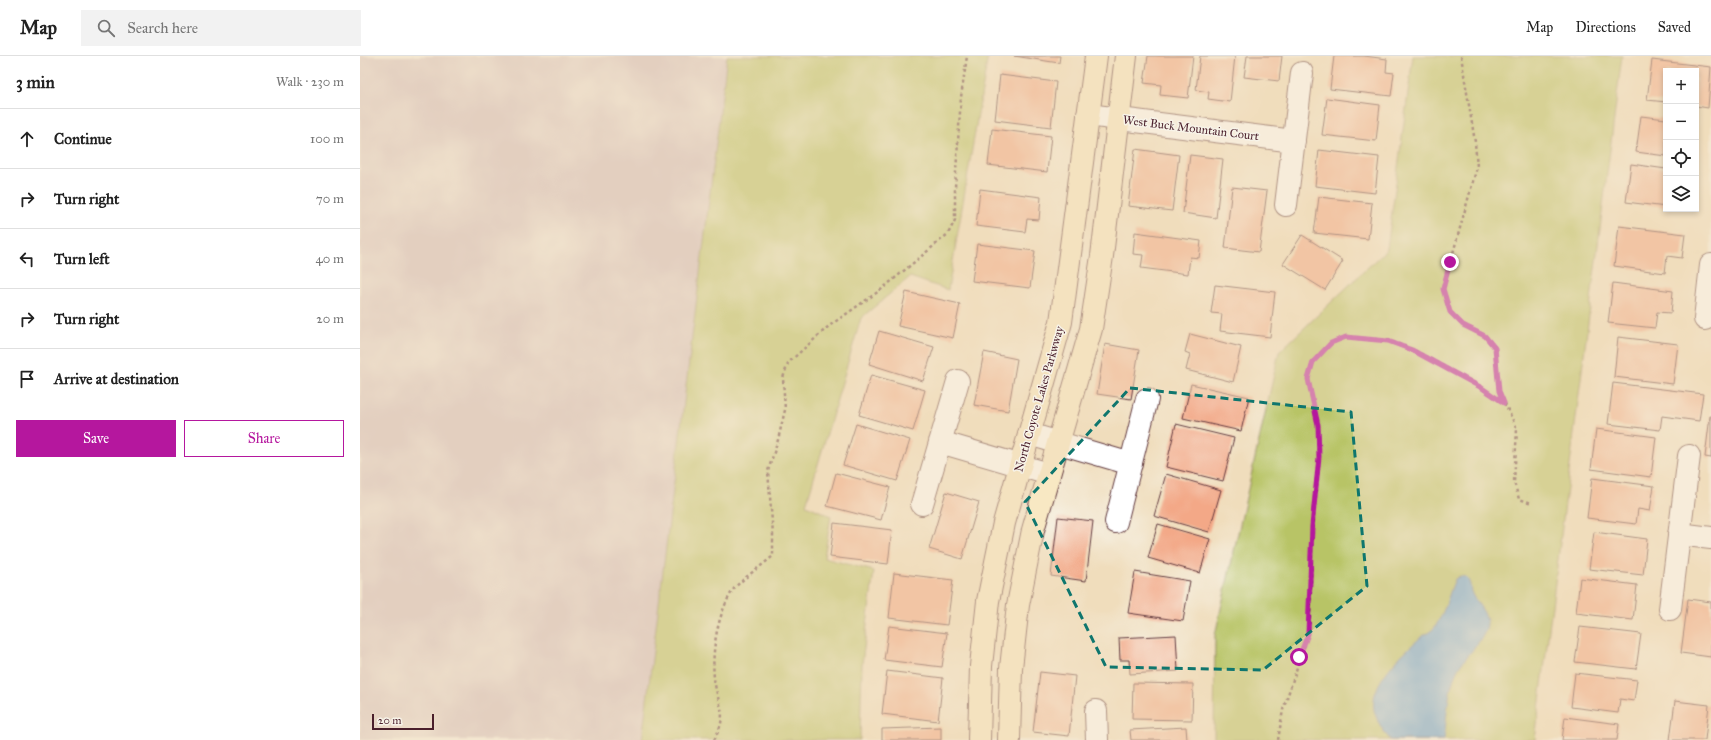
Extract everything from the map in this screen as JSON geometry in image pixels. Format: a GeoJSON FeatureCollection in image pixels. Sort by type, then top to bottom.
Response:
{"type":"FeatureCollection","features":[{"type":"Feature","properties":{"kind":"street","name":"North Coyote Lakes Parkwway"},"geometry":{"type":"LineString","coordinates":[[979,740],[981,666],[988,601],[1004,523],[1061,322],[1096,56]]}},
{"type":"Feature","properties":{"kind":"street"},"geometry":{"type":"LineString","coordinates":[[1009,740],[1011,668],[1018,605],[1033,530],[1091,329],[1126,56]]}},
{"type":"Feature","properties":{"kind":"street"},"geometry":{"type":"LineString","coordinates":[[1286,205],[1302,73]]}},
{"type":"Feature","properties":{"kind":"street","name":"West Buck Mountain Court"},"geometry":{"type":"LineString","coordinates":[[1088,115],[1294,141]]}},
{"type":"Feature","properties":{"kind":"street"},"geometry":{"type":"LineString","coordinates":[[1705,319],[1711,265]]}},
{"type":"Feature","properties":{"kind":"street"},"geometry":{"type":"LineString","coordinates":[[922,504],[958,381]]}},
{"type":"Feature","properties":{"kind":"street"},"geometry":{"type":"LineString","coordinates":[[1116,522],[1147,399]]}},
{"type":"Feature","properties":{"kind":"street"},"geometry":{"type":"LineString","coordinates":[[1029,434],[1131,464]]}},
{"type":"Feature","properties":{"kind":"street"},"geometry":{"type":"LineString","coordinates":[[940,442],[1049,474]]}},
{"type":"Feature","properties":{"kind":"street"},"geometry":{"type":"LineString","coordinates":[[1670,609],[1689,456]]}},
{"type":"Feature","properties":{"kind":"street"},"geometry":{"type":"LineString","coordinates":[[1679,534],[1711,538]]}},
{"type":"Feature","properties":{"kind":"street"},"geometry":{"type":"LineString","coordinates":[[1096,711],[1097,740]]}},
{"type":"Feature","properties":{"kind":"path"},"geometry":{"type":"LineString","coordinates":[[714,740],[724,716],[712,668],[721,614],[734,589],[773,556],[774,535],[768,470],[778,440],[785,410],[783,378],[788,363],[828,326],[882,289],[948,234],[954,220],[961,97],[967,56]]}},
{"type":"Feature","properties":{"kind":"path"},"geometry":{"type":"LineString","coordinates":[[1461,56],[1475,142],[1477,167],[1443,289],[1450,312],[1463,325],[1485,336],[1495,348],[1499,391],[1517,428],[1514,482],[1519,499],[1532,502]]}},
{"type":"Feature","properties":{"kind":"path"},"geometry":{"type":"LineString","coordinates":[[1278,740],[1283,710],[1309,627],[1312,526],[1319,457],[1318,425],[1308,379],[1313,362],[1331,343],[1346,337],[1388,341],[1419,353],[1482,388],[1504,403]]}},
{"type":"Feature","properties":{"kind":"highlighted area"},"geometry":{"type":"Polygon","coordinates":[[[1130,388],[1351,412],[1367,586],[1263,670],[1106,667],[1025,502],[1130,388]]]}},
{"type":"Feature","properties":{"kind":"shaded area"},"geometry":{"type":"Polygon","coordinates":[[[360,56],[732,56],[650,740],[360,740],[360,56]]]}},
{"type":"Feature","properties":{"kind":"green space"},"geometry":{"type":"Polygon","coordinates":[[[727,56],[988,56],[948,290],[910,277],[861,318],[806,505],[831,516],[824,558],[874,571],[862,664],[860,740],[642,740],[727,56]]]}},
{"type":"Feature","properties":{"kind":"green space"},"geometry":{"type":"Polygon","coordinates":[[[1413,56],[1622,56],[1535,740],[1214,740],[1215,635],[1279,352],[1387,249],[1413,56]]]}},
{"type":"Feature","properties":{"kind":"water"},"geometry":{"type":"Polygon","coordinates":[[[1460,576],[1466,577],[1468,580],[1475,599],[1485,614],[1487,624],[1482,638],[1457,671],[1451,687],[1444,740],[1390,740],[1375,714],[1374,700],[1377,690],[1388,670],[1396,661],[1420,638],[1435,627],[1444,610],[1455,579],[1460,576]]]}},
{"type":"Feature","properties":{"kind":"building"},"geometry":{"type":"Polygon","coordinates":[[[1014,56],[1060,56],[1059,63],[1014,56]]]}},
{"type":"Feature","properties":{"kind":"building"},"geometry":{"type":"Polygon","coordinates":[[[1148,56],[1193,56],[1188,98],[1160,95],[1161,85],[1144,83],[1148,56]]]}},
{"type":"Feature","properties":{"kind":"building"},"geometry":{"type":"Polygon","coordinates":[[[1200,56],[1235,56],[1230,102],[1208,99],[1209,92],[1196,90],[1200,56]]]}},
{"type":"Feature","properties":{"kind":"building"},"geometry":{"type":"Polygon","coordinates":[[[1247,56],[1282,56],[1279,81],[1244,77],[1247,56]]]}},
{"type":"Feature","properties":{"kind":"building"},"geometry":{"type":"Polygon","coordinates":[[[1334,56],[1364,56],[1387,59],[1386,72],[1394,73],[1391,96],[1330,89],[1334,56]]]}},
{"type":"Feature","properties":{"kind":"building"},"geometry":{"type":"Polygon","coordinates":[[[1652,60],[1711,67],[1708,108],[1699,106],[1699,68],[1663,68],[1663,102],[1647,100],[1652,60]]]}},
{"type":"Feature","properties":{"kind":"building"},"geometry":{"type":"Polygon","coordinates":[[[1000,75],[1056,82],[1051,127],[995,120],[1000,75]]]}},
{"type":"Feature","properties":{"kind":"building"},"geometry":{"type":"Polygon","coordinates":[[[1327,98],[1380,105],[1376,141],[1322,135],[1327,98]]]}},
{"type":"Feature","properties":{"kind":"building"},"geometry":{"type":"Polygon","coordinates":[[[1641,116],[1663,119],[1663,156],[1636,152],[1641,116]]]}},
{"type":"Feature","properties":{"kind":"building"},"geometry":{"type":"Polygon","coordinates":[[[992,129],[1051,136],[1047,172],[988,165],[992,129]]]}},
{"type":"Feature","properties":{"kind":"building"},"geometry":{"type":"Polygon","coordinates":[[[1135,149],[1179,155],[1172,211],[1128,206],[1135,149]]]}},
{"type":"Feature","properties":{"kind":"building"},"geometry":{"type":"Polygon","coordinates":[[[1319,150],[1379,157],[1375,193],[1315,186],[1319,150]]]}},
{"type":"Feature","properties":{"kind":"building"},"geometry":{"type":"Polygon","coordinates":[[[1190,155],[1223,159],[1216,218],[1183,213],[1190,155]]]}},
{"type":"Feature","properties":{"kind":"building"},"geometry":{"type":"Polygon","coordinates":[[[1631,164],[1663,169],[1663,207],[1626,202],[1631,164]]]}},
{"type":"Feature","properties":{"kind":"building"},"geometry":{"type":"Polygon","coordinates":[[[1232,187],[1267,191],[1259,252],[1225,248],[1232,187]]]}},
{"type":"Feature","properties":{"kind":"building"},"geometry":{"type":"Polygon","coordinates":[[[980,189],[1041,197],[1039,220],[1027,219],[1025,232],[976,226],[980,189]]]}},
{"type":"Feature","properties":{"kind":"building"},"geometry":{"type":"Polygon","coordinates":[[[1319,197],[1372,203],[1368,239],[1314,233],[1319,197]]]}},
{"type":"Feature","properties":{"kind":"building"},"geometry":{"type":"Polygon","coordinates":[[[1619,226],[1685,234],[1682,258],[1667,256],[1665,273],[1614,266],[1619,226]]]}},
{"type":"Feature","properties":{"kind":"building"},"geometry":{"type":"Polygon","coordinates":[[[1135,232],[1201,241],[1199,258],[1190,257],[1188,274],[1141,268],[1143,255],[1133,254],[1135,232]]]}},
{"type":"Feature","properties":{"kind":"building"},"geometry":{"type":"Polygon","coordinates":[[[1302,235],[1343,261],[1325,290],[1283,264],[1302,235]]]}},
{"type":"Feature","properties":{"kind":"building"},"geometry":{"type":"Polygon","coordinates":[[[977,244],[1035,251],[1030,288],[972,281],[977,244]]]}},
{"type":"Feature","properties":{"kind":"building"},"geometry":{"type":"Polygon","coordinates":[[[1613,283],[1673,291],[1671,313],[1657,312],[1655,328],[1608,323],[1613,283]]]}},
{"type":"Feature","properties":{"kind":"building"},"geometry":{"type":"Polygon","coordinates":[[[1215,285],[1275,292],[1270,337],[1220,331],[1222,314],[1211,313],[1215,285]]]}},
{"type":"Feature","properties":{"kind":"building"},"geometry":{"type":"Polygon","coordinates":[[[906,292],[960,304],[953,338],[898,326],[906,292]]]}},
{"type":"Feature","properties":{"kind":"building"},"geometry":{"type":"Polygon","coordinates":[[[879,331],[934,347],[923,381],[869,364],[879,331]]]}},
{"type":"Feature","properties":{"kind":"building"},"geometry":{"type":"Polygon","coordinates":[[[1190,334],[1241,347],[1233,382],[1186,370],[1190,354],[1185,352],[1190,334]]]}},
{"type":"Feature","properties":{"kind":"building"},"geometry":{"type":"Polygon","coordinates":[[[1618,337],[1678,344],[1673,384],[1614,377],[1618,337]]]}},
{"type":"Feature","properties":{"kind":"building"},"geometry":{"type":"Polygon","coordinates":[[[1105,344],[1139,350],[1131,399],[1097,394],[1105,344]]]}},
{"type":"Feature","properties":{"kind":"building"},"geometry":{"type":"Polygon","coordinates":[[[984,352],[1017,359],[1008,411],[974,405],[984,352]]]}},
{"type":"Feature","properties":{"kind":"building"},"geometry":{"type":"Polygon","coordinates":[[[871,375],[925,390],[913,431],[859,415],[871,375]]]}},
{"type":"Feature","properties":{"kind":"building"},"geometry":{"type":"Polygon","coordinates":[[[1613,383],[1703,394],[1699,421],[1662,416],[1660,430],[1608,424],[1613,383]]]}},
{"type":"Feature","properties":{"kind":"building"},"geometry":{"type":"Polygon","coordinates":[[[1191,384],[1249,397],[1241,431],[1183,418],[1191,384]]]}},
{"type":"Feature","properties":{"kind":"building"},"geometry":{"type":"Polygon","coordinates":[[[1711,416],[1711,458],[1705,457],[1711,416]]]}},
{"type":"Feature","properties":{"kind":"building"},"geometry":{"type":"Polygon","coordinates":[[[856,424],[910,440],[897,481],[843,465],[856,424]]]}},
{"type":"Feature","properties":{"kind":"building"},"geometry":{"type":"Polygon","coordinates":[[[1176,424],[1234,438],[1223,481],[1166,467],[1176,424]]]}},
{"type":"Feature","properties":{"kind":"building"},"geometry":{"type":"Polygon","coordinates":[[[1596,429],[1656,437],[1651,477],[1591,469],[1596,429]]]}},
{"type":"Feature","properties":{"kind":"building"},"geometry":{"type":"Polygon","coordinates":[[[836,473],[890,487],[881,520],[827,506],[836,473]]]}},
{"type":"Feature","properties":{"kind":"building"},"geometry":{"type":"Polygon","coordinates":[[[1166,474],[1221,490],[1209,532],[1154,516],[1166,474]]]}},
{"type":"Feature","properties":{"kind":"building"},"geometry":{"type":"Polygon","coordinates":[[[1592,478],[1654,486],[1650,511],[1638,509],[1636,524],[1587,518],[1592,478]]]}},
{"type":"Feature","properties":{"kind":"building"},"geometry":{"type":"Polygon","coordinates":[[[946,492],[979,502],[962,559],[929,549],[946,492]]]}},
{"type":"Feature","properties":{"kind":"building"},"geometry":{"type":"Polygon","coordinates":[[[1058,517],[1093,521],[1086,581],[1051,576],[1058,517]]]}},
{"type":"Feature","properties":{"kind":"building"},"geometry":{"type":"Polygon","coordinates":[[[834,523],[892,530],[888,564],[830,557],[834,523]]]}},
{"type":"Feature","properties":{"kind":"building"},"geometry":{"type":"Polygon","coordinates":[[[1158,524],[1210,539],[1200,573],[1148,558],[1158,524]]]}},
{"type":"Feature","properties":{"kind":"building"},"geometry":{"type":"Polygon","coordinates":[[[1594,532],[1647,539],[1643,575],[1589,569],[1594,532]]]}},
{"type":"Feature","properties":{"kind":"building"},"geometry":{"type":"Polygon","coordinates":[[[1135,572],[1190,581],[1183,621],[1128,613],[1135,572]]]}},
{"type":"Feature","properties":{"kind":"building"},"geometry":{"type":"Polygon","coordinates":[[[894,573],[953,580],[947,625],[889,618],[894,573]]]}},
{"type":"Feature","properties":{"kind":"building"},"geometry":{"type":"Polygon","coordinates":[[[1580,578],[1637,585],[1633,620],[1576,613],[1580,578]]]}},
{"type":"Feature","properties":{"kind":"building"},"geometry":{"type":"Polygon","coordinates":[[[1688,599],[1711,602],[1711,657],[1681,653],[1688,599]]]}},
{"type":"Feature","properties":{"kind":"building"},"geometry":{"type":"Polygon","coordinates":[[[889,626],[947,633],[942,667],[884,660],[889,626]]]}},
{"type":"Feature","properties":{"kind":"building"},"geometry":{"type":"Polygon","coordinates":[[[1580,627],[1641,634],[1636,669],[1575,662],[1580,627]]]}},
{"type":"Feature","properties":{"kind":"building"},"geometry":{"type":"Polygon","coordinates":[[[1176,635],[1178,671],[1130,674],[1129,660],[1120,660],[1119,638],[1176,635]]]}},
{"type":"Feature","properties":{"kind":"building"},"geometry":{"type":"Polygon","coordinates":[[[887,671],[943,678],[938,721],[882,714],[887,671]]]}},
{"type":"Feature","properties":{"kind":"building"},"geometry":{"type":"Polygon","coordinates":[[[1040,672],[1075,676],[1069,736],[1033,732],[1040,672]]]}},
{"type":"Feature","properties":{"kind":"building"},"geometry":{"type":"Polygon","coordinates":[[[1575,673],[1637,680],[1634,701],[1620,699],[1618,713],[1571,707],[1575,673]]]}},
{"type":"Feature","properties":{"kind":"building"},"geometry":{"type":"Polygon","coordinates":[[[1133,683],[1193,684],[1192,720],[1132,719],[1133,683]]]}},
{"type":"Feature","properties":{"kind":"building"},"geometry":{"type":"Polygon","coordinates":[[[1675,701],[1709,705],[1705,740],[1670,740],[1675,701]]]}},
{"type":"Feature","properties":{"kind":"building"},"geometry":{"type":"Polygon","coordinates":[[[1565,717],[1619,724],[1617,740],[1562,740],[1565,717]]]}},
{"type":"Feature","properties":{"kind":"building"},"geometry":{"type":"Polygon","coordinates":[[[941,727],[941,740],[882,740],[882,729],[941,727]]]}},
{"type":"Feature","properties":{"kind":"building"},"geometry":{"type":"Polygon","coordinates":[[[1186,727],[1187,740],[1131,740],[1130,730],[1186,727]]]}},
{"type":"Feature","properties":{"kind":"route"},"geometry":{"type":"LineString","coordinates":[[1299,657],[1308,634],[1312,571],[1312,526],[1319,457],[1318,425],[1308,379],[1313,362],[1331,343],[1346,337],[1388,341],[1412,350],[1482,388],[1504,403],[1499,391],[1495,348],[1485,336],[1463,325],[1450,312],[1443,289],[1450,262]]}}]}
